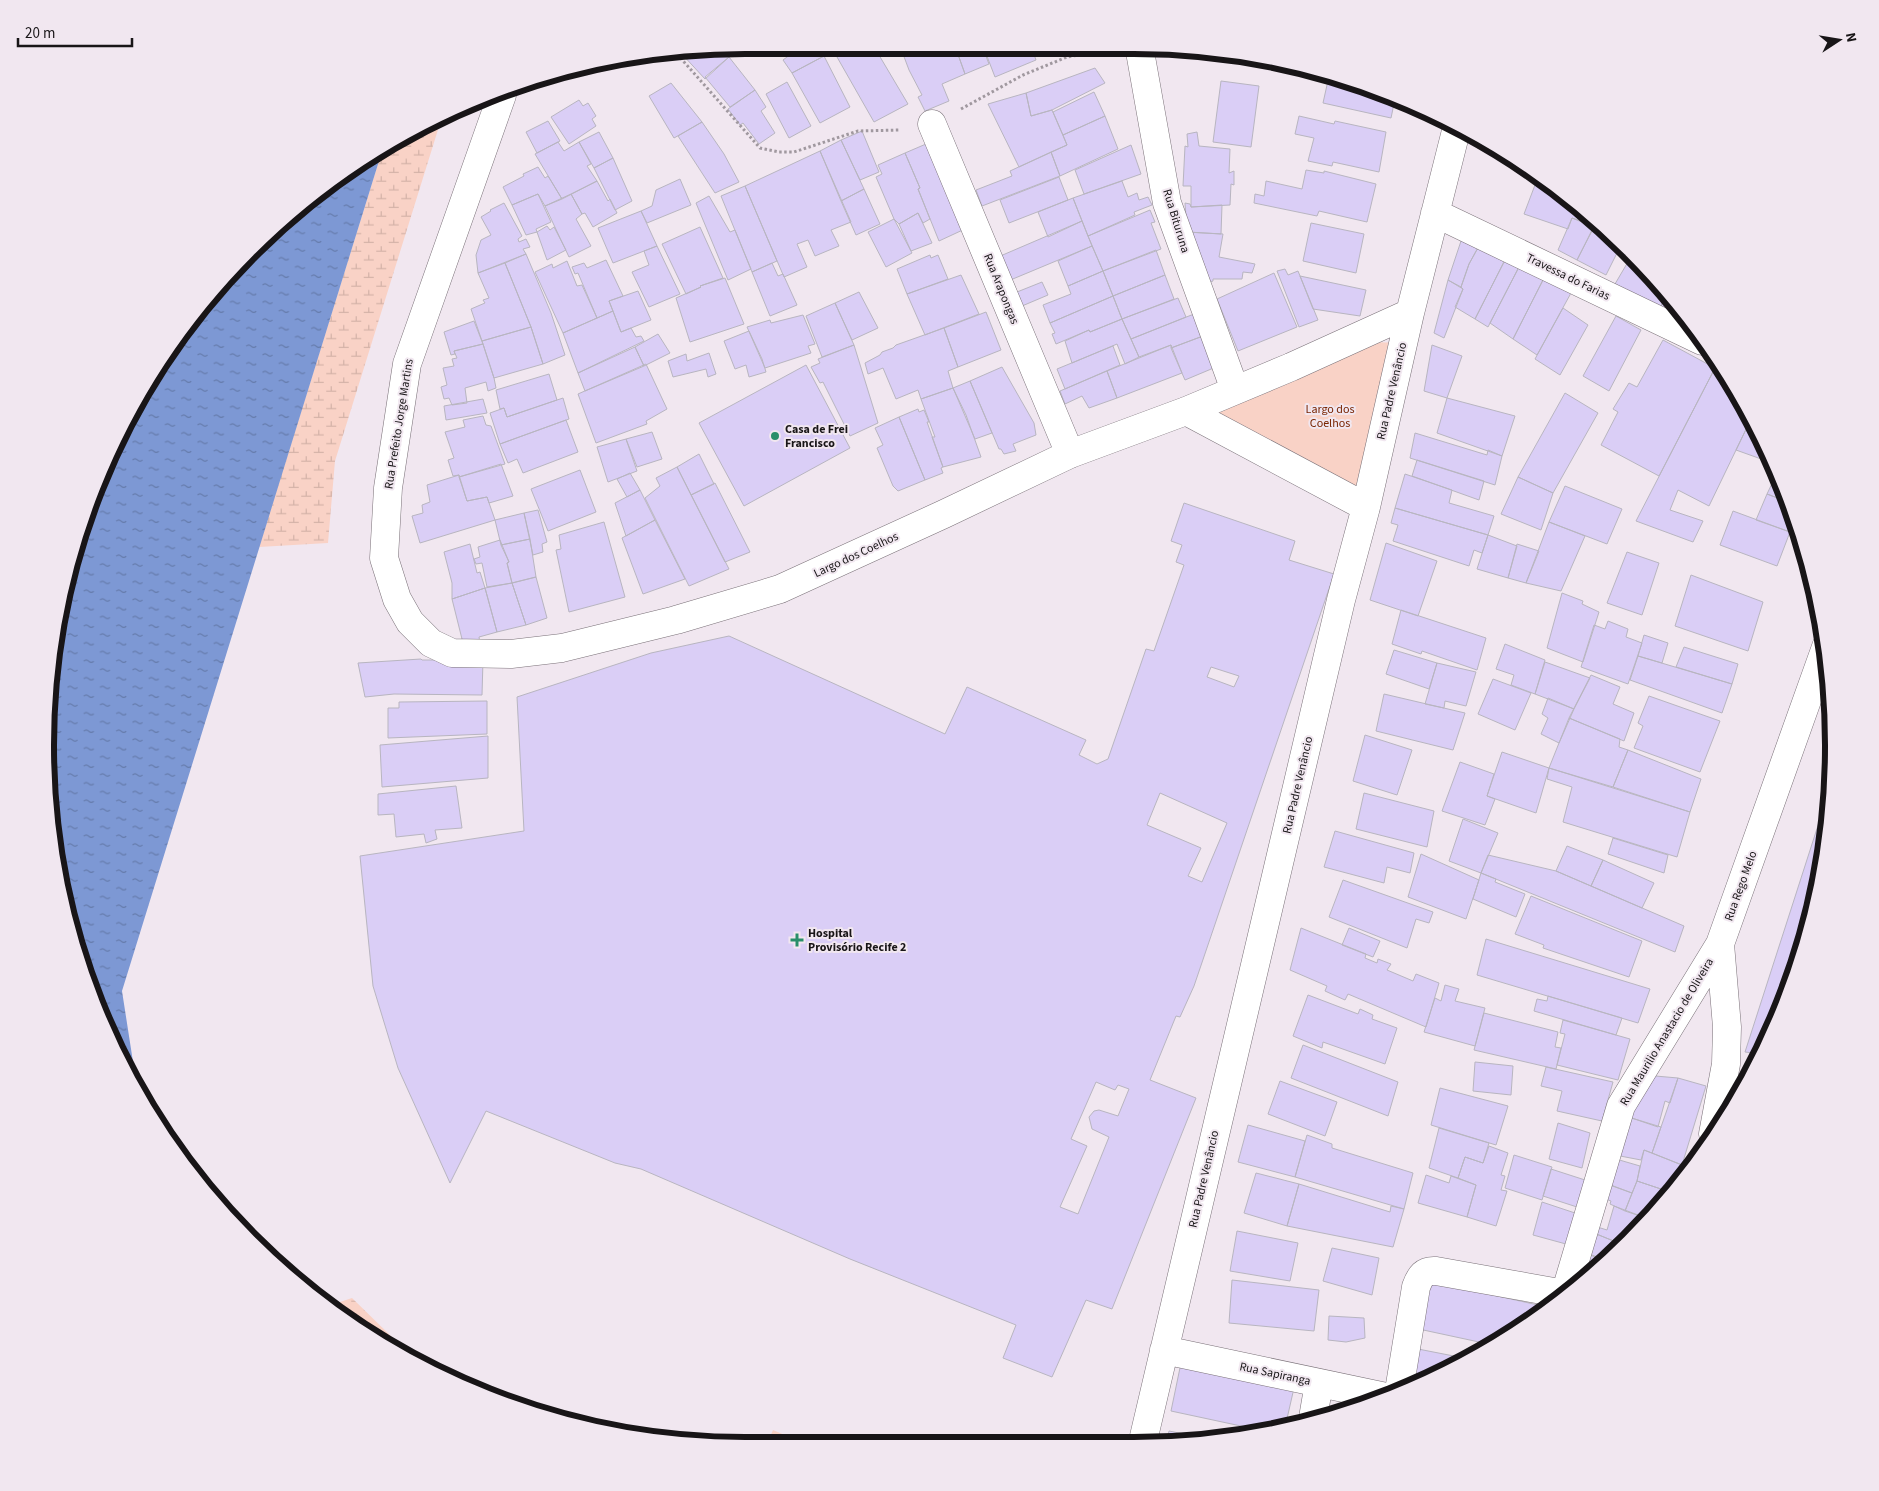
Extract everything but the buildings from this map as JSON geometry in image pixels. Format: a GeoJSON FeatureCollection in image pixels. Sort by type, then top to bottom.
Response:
{"type":"FeatureCollection","features":[{"type":"Feature","properties":{"kind":"street","name":"Rua Bituruna"},"geometry":{"type":"LineString","coordinates":[[1128,54],[1167,203],[1235,390]]}},
{"type":"Feature","properties":{"kind":"street","name":"Rua Prefeito Jorge Martins"},"geometry":{"type":"LineString","coordinates":[[501,98],[407,364],[388,488],[384,558],[401,607],[410,622],[431,643],[452,653],[511,654]]}},
{"type":"Feature","properties":{"kind":"street","name":"Rua Arapongas"},"geometry":{"type":"LineString","coordinates":[[932,124],[1070,454]]}},
{"type":"Feature","properties":{"kind":"street","name":"Rua Padre Venâncio"},"geometry":{"type":"LineString","coordinates":[[1144,1437],[1337,619],[1366,507],[1410,313],[1455,133]]}},
{"type":"Feature","properties":{"kind":"street","name":"Travessa do Farias"},"geometry":{"type":"LineString","coordinates":[[1435,214],[1691,337]]}},
{"type":"Feature","properties":{"kind":"street","name":"Largo dos Coelhos"},"geometry":{"type":"LineString","coordinates":[[511,654],[562,648],[676,620],[780,589],[935,519],[1070,454],[1186,411],[1291,367],[1410,313]]}},
{"type":"Feature","properties":{"kind":"street"},"geometry":{"type":"LineString","coordinates":[[1186,411],[1366,507]]}},
{"type":"Feature","properties":{"kind":"street","name":"Rua Rego Melo"},"geometry":{"type":"LineString","coordinates":[[1717,1117],[1726,1064],[1727,1026],[1720,944],[1820,668]]}},
{"type":"Feature","properties":{"kind":"street","name":"Rua Maurilio Anastacio de Oliveira"},"geometry":{"type":"LineString","coordinates":[[1568,1283],[1621,1106],[1720,944]]}},
{"type":"Feature","properties":{"kind":"street"},"geometry":{"type":"LineString","coordinates":[[1400,1384],[1416,1287],[1419,1278],[1425,1272],[1436,1271],[1557,1293]]}},
{"type":"Feature","properties":{"kind":"street","name":"Rua Sapiranga"},"geometry":{"type":"LineString","coordinates":[[1164,1350],[1373,1394]]}},
{"type":"Feature","properties":{"kind":"street"},"geometry":{"type":"LineString","coordinates":[[1314,1414],[1319,1383]]}},
{"type":"Feature","properties":{"kind":"path"},"geometry":{"type":"LineString","coordinates":[[680,57],[760,148],[779,152],[794,152],[858,131],[902,130],[932,124],[1023,75],[1067,57],[1087,54]]}},
{"type":"Feature","properties":{"kind":"green space"},"geometry":{"type":"Polygon","coordinates":[[[439,125],[335,461],[328,543],[259,547],[380,158],[439,125]]]}},
{"type":"Feature","properties":{"kind":"green space","name":"Largo dos Coelhos"},"geometry":{"type":"Polygon","coordinates":[[[1368,342],[1406,343],[1367,495],[1205,417],[1368,342]]]}},
{"type":"Feature","properties":{"kind":"green space"},"geometry":{"type":"Polygon","coordinates":[[[352,1298],[396,1341],[361,1321],[337,1303],[352,1298]]]}},
{"type":"Feature","properties":{"kind":"green space"},"geometry":{"type":"Polygon","coordinates":[[[773,1430],[789,1437],[770,1437],[773,1430]]]}},
{"type":"Feature","properties":{"kind":"water"},"geometry":{"type":"Polygon","coordinates":[[[380,158],[122,991],[134,1068],[106,1010],[90,968],[77,925],[67,880],[55,791],[55,700],[60,655],[77,566],[90,523],[106,481],[146,400],[170,361],[197,324],[225,289],[289,225],[324,197],[380,158]]]}},
{"type":"Feature","properties":{"kind":"place","name":"Casa de Frei Francisco"},"geometry":{"type":"Point","coordinates":[775,436]}},
{"type":"Feature","properties":{"kind":"place","name":"Hospital Provisório Recife 2"},"geometry":{"type":"Point","coordinates":[797,940]}}]}
